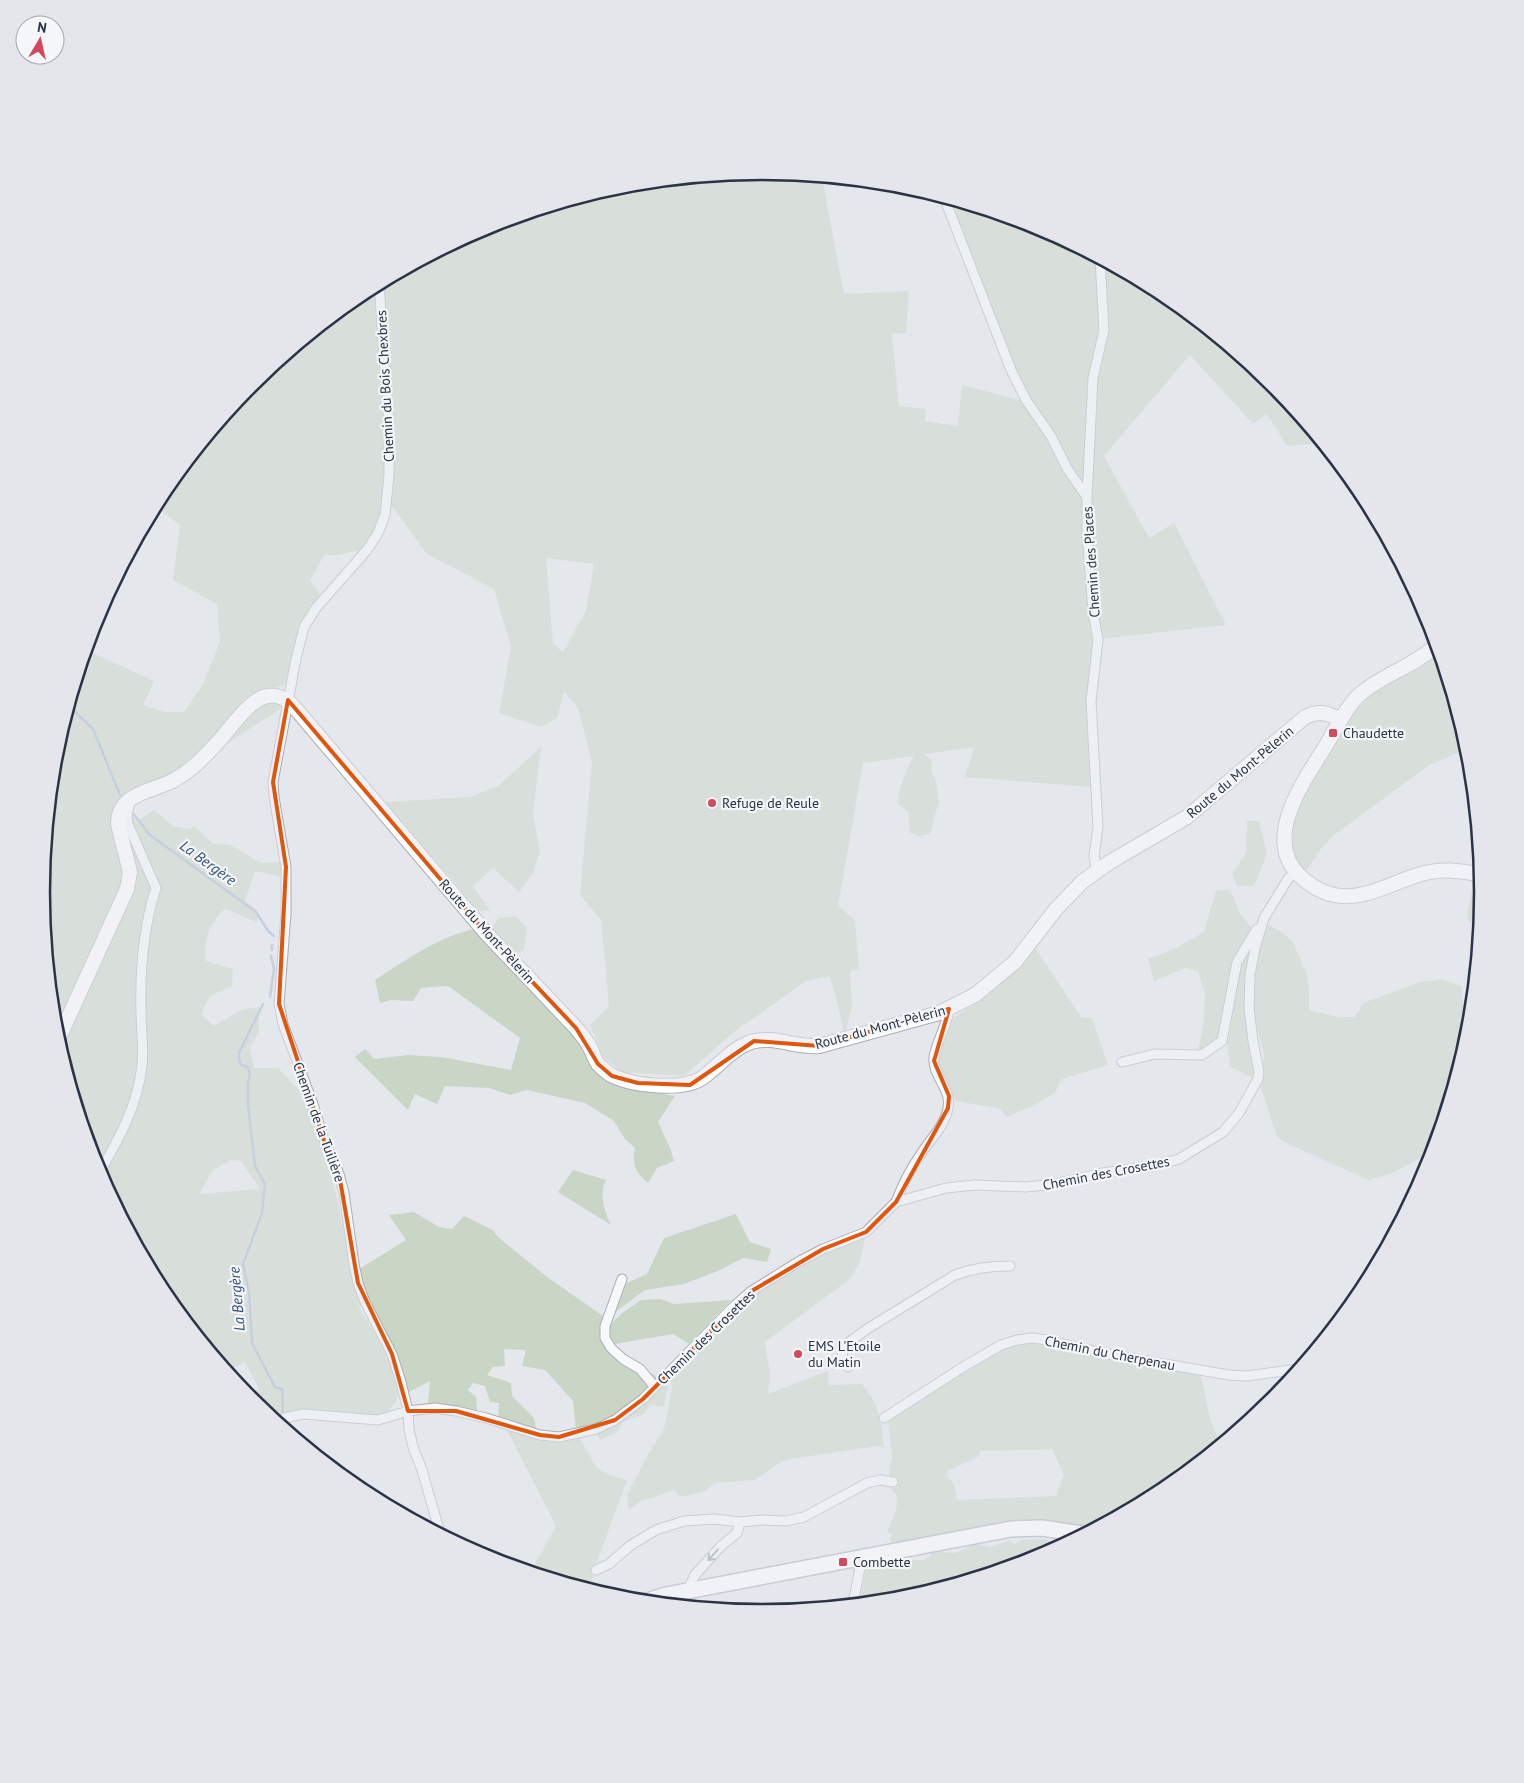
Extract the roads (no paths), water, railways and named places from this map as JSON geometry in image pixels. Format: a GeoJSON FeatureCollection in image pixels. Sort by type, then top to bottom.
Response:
{"type":"FeatureCollection","features":[{"type":"Feature","properties":{"kind":"main road"},"geometry":{"type":"LineString","coordinates":[[661,1596],[1011,1530],[1042,1528],[1072,1532]]}},
{"type":"Feature","properties":{"kind":"street","name":"Chemin des Places"},"geometry":{"type":"LineString","coordinates":[[947,204],[1011,370],[1026,400],[1051,436],[1068,470],[1088,497],[1088,541],[1093,612],[1098,640],[1091,701],[1098,826],[1094,856],[1097,871]]}},
{"type":"Feature","properties":{"kind":"street"},"geometry":{"type":"LineString","coordinates":[[1088,497],[1094,378],[1104,330],[1100,266]]}},
{"type":"Feature","properties":{"kind":"street","name":"Chemin du Bois Chexbres"},"geometry":{"type":"LineString","coordinates":[[288,700],[298,644],[308,619],[367,550],[378,533],[385,515],[388,491],[389,433],[388,395],[379,291]]}},
{"type":"Feature","properties":{"kind":"street"},"geometry":{"type":"LineString","coordinates":[[1431,649],[1367,689],[1353,702],[1299,790],[1287,820],[1284,839],[1291,864],[1296,871],[1316,889],[1334,895],[1344,896],[1372,892],[1418,874],[1437,871],[1452,870],[1473,874]]}},
{"type":"Feature","properties":{"kind":"street"},"geometry":{"type":"LineString","coordinates":[[64,1028],[127,889],[130,872],[118,818],[123,806],[130,798],[141,792],[164,786],[182,775],[208,752],[255,701],[268,696],[288,700]]}},
{"type":"Feature","properties":{"kind":"street","name":"Route du Mont-Pèlerin"},"geometry":{"type":"LineString","coordinates":[[288,700],[487,934],[576,1028],[588,1044],[598,1064],[612,1076],[638,1083],[671,1086],[686,1086],[702,1078],[738,1048],[754,1041],[771,1040],[803,1046],[819,1046],[879,1031],[949,1010],[975,995],[1015,962],[1056,909],[1076,888],[1097,871],[1187,817],[1305,718],[1322,712],[1341,720]]}},
{"type":"Feature","properties":{"kind":"street","name":"Chemin de la Tuilière"},"geometry":{"type":"LineString","coordinates":[[288,700],[273,782],[286,867],[286,914],[279,1004],[283,1024],[313,1104],[324,1140],[339,1174],[344,1193],[358,1283],[364,1302],[392,1354],[408,1411],[413,1447],[422,1470],[438,1525]]}},
{"type":"Feature","properties":{"kind":"street"},"geometry":{"type":"LineString","coordinates":[[104,1164],[124,1129],[139,1085],[143,1064],[140,986],[142,957],[150,905],[156,888],[128,824],[127,815],[130,798]]}},
{"type":"Feature","properties":{"kind":"street","name":"Chemin des Crosettes"},"geometry":{"type":"LineString","coordinates":[[284,1418],[303,1414],[378,1420],[408,1411],[435,1408],[456,1411],[540,1436],[559,1437],[596,1429],[615,1420],[643,1399],[750,1292],[823,1249],[866,1232],[896,1202],[946,1188],[975,1185],[1026,1187],[1055,1184],[1102,1173],[1152,1166],[1179,1159],[1223,1132],[1239,1113],[1258,1079],[1259,1072],[1249,1008],[1250,975],[1255,948],[1264,918],[1288,879],[1296,871]]}},
{"type":"Feature","properties":{"kind":"street"},"geometry":{"type":"LineString","coordinates":[[1122,1062],[1155,1054],[1202,1055],[1222,1041],[1237,962],[1264,918]]}},
{"type":"Feature","properties":{"kind":"street"},"geometry":{"type":"LineString","coordinates":[[896,1202],[920,1154],[932,1140],[944,1120],[948,1108],[949,1096],[935,1069],[934,1060],[936,1048],[949,1010]]}},
{"type":"Feature","properties":{"kind":"street"},"geometry":{"type":"LineString","coordinates":[[848,1366],[842,1358],[843,1350],[848,1343],[867,1329],[955,1275],[969,1270],[992,1266],[1010,1266]]}},
{"type":"Feature","properties":{"kind":"street"},"geometry":{"type":"LineString","coordinates":[[622,1279],[605,1326],[605,1338],[611,1348],[623,1359],[640,1369],[655,1387]]}},
{"type":"Feature","properties":{"kind":"street","name":"Chemin du Cherpenau"},"geometry":{"type":"LineString","coordinates":[[884,1418],[1000,1345],[1032,1338],[1128,1358],[1229,1375],[1247,1376],[1288,1370]]}},
{"type":"Feature","properties":{"kind":"street"},"geometry":{"type":"LineString","coordinates":[[596,1570],[609,1564],[631,1545],[656,1530],[684,1521],[714,1519],[740,1522],[762,1520],[786,1521],[804,1517],[867,1483],[880,1480],[893,1482]]}},
{"type":"Feature","properties":{"kind":"street"},"geometry":{"type":"LineString","coordinates":[[687,1591],[695,1575],[720,1546],[736,1533],[740,1522]]}},
{"type":"Feature","properties":{"kind":"street"},"geometry":{"type":"LineString","coordinates":[[854,1597],[862,1558]]}},
{"type":"Feature","properties":{"kind":"waterway","name":"La Bergère"},"geometry":{"type":"LineString","coordinates":[[73,710],[93,729],[120,795]]}},
{"type":"Feature","properties":{"kind":"waterway","name":"La Bergère"},"geometry":{"type":"LineString","coordinates":[[131,811],[150,835],[256,912],[268,931],[274,936]]}},
{"type":"Feature","properties":{"kind":"waterway","name":"La Bergère"},"geometry":{"type":"LineString","coordinates":[[272,945],[272,950]]}},
{"type":"Feature","properties":{"kind":"waterway","name":"La Bergère"},"geometry":{"type":"LineString","coordinates":[[270,997],[274,969],[271,956]]}},
{"type":"Feature","properties":{"kind":"waterway","name":"La Bergère"},"geometry":{"type":"LineString","coordinates":[[263,1004],[239,1053],[241,1065],[248,1067],[250,1075],[248,1082],[248,1105],[255,1166],[265,1184],[262,1213],[243,1264],[249,1293],[252,1343],[275,1387],[282,1389],[283,1415]]}},
{"type":"Feature","properties":{"kind":"place","name":"Chaudette"},"geometry":{"type":"Point","coordinates":[1333,733]}},
{"type":"Feature","properties":{"kind":"place","name":"Refuge de Reule"},"geometry":{"type":"Point","coordinates":[712,803]}},
{"type":"Feature","properties":{"kind":"place","name":"EMS L'Etoile du Matin"},"geometry":{"type":"Point","coordinates":[798,1354]}},
{"type":"Feature","properties":{"kind":"place","name":"Combette"},"geometry":{"type":"Point","coordinates":[843,1562]}}]}
